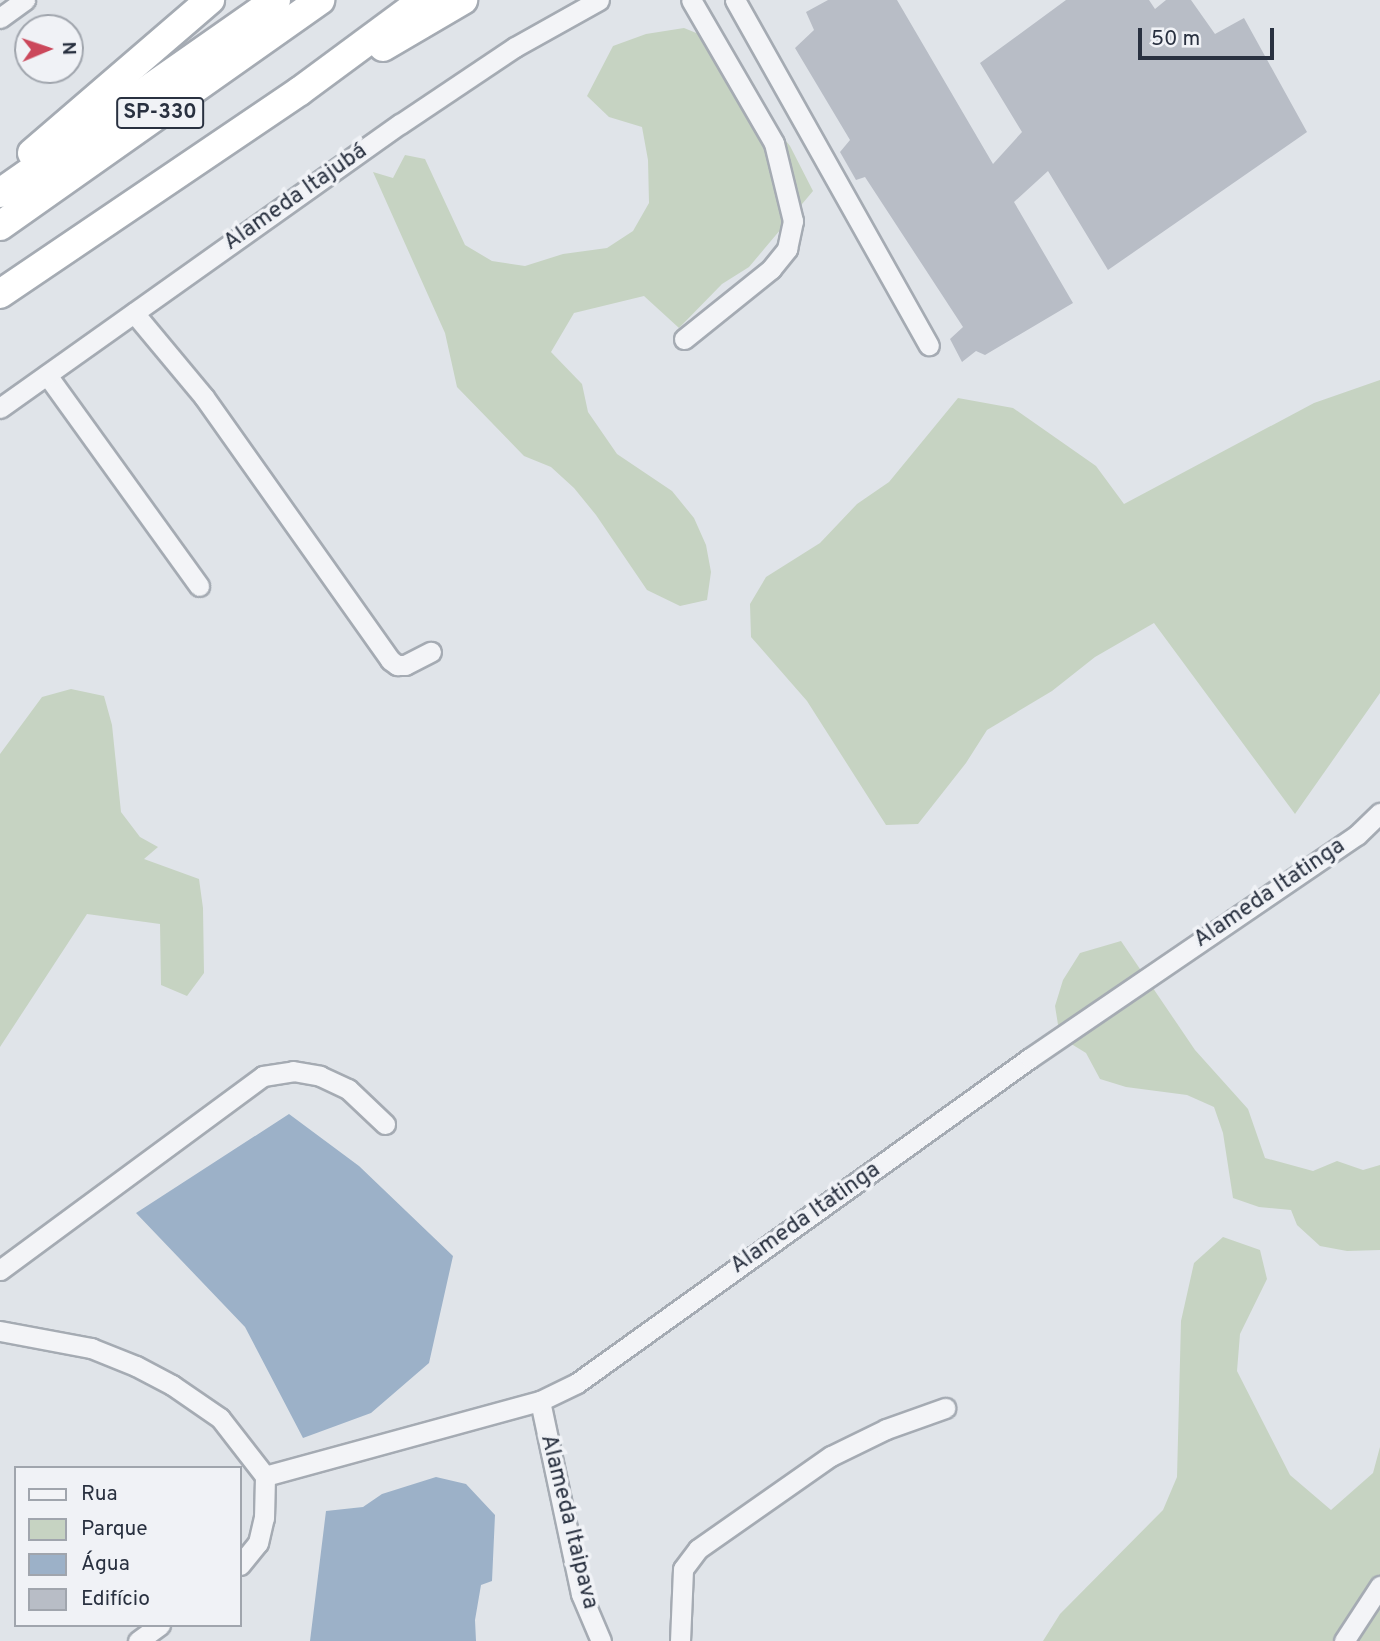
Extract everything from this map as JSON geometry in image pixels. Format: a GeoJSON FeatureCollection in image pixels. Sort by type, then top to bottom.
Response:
{"type":"FeatureCollection","features":[{"type":"Feature","properties":{"kind":"highway"},"geometry":{"type":"LineString","coordinates":[[0,181],[210,0]]}},
{"type":"Feature","properties":{"kind":"highway","name":"SP-330"},"geometry":{"type":"LineString","coordinates":[[0,193],[276,0]]}},
{"type":"Feature","properties":{"kind":"highway","name":"SP-330"},"geometry":{"type":"LineString","coordinates":[[0,226],[320,0]]}},
{"type":"Feature","properties":{"kind":"highway"},"geometry":{"type":"LineString","coordinates":[[0,294],[300,91],[423,0]]}},
{"type":"Feature","properties":{"kind":"highway"},"geometry":{"type":"LineString","coordinates":[[300,91],[351,66],[463,0]]}},
{"type":"Feature","properties":{"kind":"street"},"geometry":{"type":"LineString","coordinates":[[0,18],[25,0]]}},
{"type":"Feature","properties":{"kind":"street","name":"Alameda Itajubá"},"geometry":{"type":"LineString","coordinates":[[0,408],[458,85],[515,47],[599,0]]}},
{"type":"Feature","properties":{"kind":"street"},"geometry":{"type":"LineString","coordinates":[[684,340],[771,270],[787,248],[793,221],[774,144],[691,0]]}},
{"type":"Feature","properties":{"kind":"street"},"geometry":{"type":"LineString","coordinates":[[735,0],[929,345]]}},
{"type":"Feature","properties":{"kind":"street"},"geometry":{"type":"LineString","coordinates":[[134,313],[204,397],[390,660],[397,665],[405,665],[431,652]]}},
{"type":"Feature","properties":{"kind":"street"},"geometry":{"type":"LineString","coordinates":[[47,375],[199,586]]}},
{"type":"Feature","properties":{"kind":"street","name":"Alameda Itatinga"},"geometry":{"type":"LineString","coordinates":[[265,1476],[540,1401],[577,1383],[1030,1058],[1357,835],[1380,813]]}},
{"type":"Feature","properties":{"kind":"street"},"geometry":{"type":"LineString","coordinates":[[0,1270],[263,1076],[293,1071],[320,1076],[348,1089],[385,1124]]}},
{"type":"Feature","properties":{"kind":"street"},"geometry":{"type":"LineString","coordinates":[[0,1331],[91,1349],[136,1366],[172,1385],[219,1418],[265,1476],[264,1518],[258,1544],[242,1563]]}},
{"type":"Feature","properties":{"kind":"street","name":"Alameda Itaipava"},"geometry":{"type":"LineString","coordinates":[[540,1401],[581,1594],[601,1641]]}},
{"type":"Feature","properties":{"kind":"street"},"geometry":{"type":"LineString","coordinates":[[680,1641],[683,1569],[698,1549],[831,1456],[886,1429],[945,1408]]}},
{"type":"Feature","properties":{"kind":"street"},"geometry":{"type":"LineString","coordinates":[[1344,1641],[1380,1586]]}},
{"type":"Feature","properties":{"kind":"street"},"geometry":{"type":"LineString","coordinates":[[138,1641],[157,1627]]}},
{"type":"Feature","properties":{"kind":"green space"},"geometry":{"type":"Polygon","coordinates":[[[684,28],[711,39],[734,76],[790,146],[813,191],[749,267],[722,284],[679,328],[644,296],[574,313],[551,352],[582,384],[588,412],[617,454],[672,491],[694,518],[706,545],[711,572],[707,600],[680,606],[647,590],[596,515],[574,488],[551,467],[524,456],[457,387],[445,333],[373,172],[393,178],[405,155],[425,159],[465,245],[492,261],[525,266],[563,254],[607,248],[633,231],[649,203],[648,160],[642,127],[609,117],[587,96],[613,46],[646,34],[684,28]]]}},
{"type":"Feature","properties":{"kind":"green space"},"geometry":{"type":"Polygon","coordinates":[[[1380,380],[1380,693],[1295,814],[1154,623],[1095,657],[1052,691],[987,730],[966,763],[918,824],[886,825],[807,701],[751,637],[750,604],[766,577],[820,543],[857,504],[889,482],[958,398],[1013,408],[1096,466],[1124,504],[1314,403],[1380,380]]]}},
{"type":"Feature","properties":{"kind":"green space"},"geometry":{"type":"Polygon","coordinates":[[[71,689],[104,696],[112,725],[121,812],[140,837],[158,847],[144,859],[199,879],[203,908],[204,973],[187,996],[161,985],[160,924],[87,914],[0,1047],[0,754],[42,697],[71,689]]]}},
{"type":"Feature","properties":{"kind":"green space"},"geometry":{"type":"Polygon","coordinates":[[[1121,941],[1195,1050],[1248,1109],[1265,1158],[1313,1171],[1337,1161],[1363,1170],[1380,1165],[1380,1250],[1347,1251],[1320,1246],[1297,1225],[1291,1210],[1259,1207],[1233,1198],[1223,1133],[1214,1107],[1187,1095],[1126,1087],[1100,1079],[1086,1053],[1060,1037],[1055,1006],[1063,980],[1080,953],[1121,941]]]}},
{"type":"Feature","properties":{"kind":"green space"},"geometry":{"type":"Polygon","coordinates":[[[1223,1237],[1260,1250],[1267,1279],[1240,1334],[1237,1371],[1290,1475],[1331,1510],[1373,1473],[1380,1447],[1380,1641],[1043,1641],[1060,1614],[1163,1510],[1177,1477],[1181,1321],[1194,1263],[1223,1237]]]}},
{"type":"Feature","properties":{"kind":"water"},"geometry":{"type":"Polygon","coordinates":[[[289,1114],[359,1166],[453,1256],[429,1363],[371,1413],[303,1438],[245,1327],[136,1213],[289,1114]]]}},
{"type":"Feature","properties":{"kind":"water"},"geometry":{"type":"Polygon","coordinates":[[[436,1477],[466,1484],[495,1515],[492,1581],[481,1585],[475,1620],[476,1641],[310,1641],[326,1511],[363,1507],[382,1494],[436,1477]]]}},
{"type":"Feature","properties":{"kind":"building"},"geometry":{"type":"Polygon","coordinates":[[[828,0],[897,0],[993,164],[1022,132],[980,63],[1066,0],[1149,0],[1155,9],[1166,0],[1191,0],[1215,34],[1244,18],[1307,132],[1108,270],[1048,171],[1014,202],[1073,303],[985,355],[976,351],[962,362],[950,339],[963,327],[865,177],[856,180],[840,152],[850,140],[795,48],[814,30],[806,12],[828,0]]]}}]}
